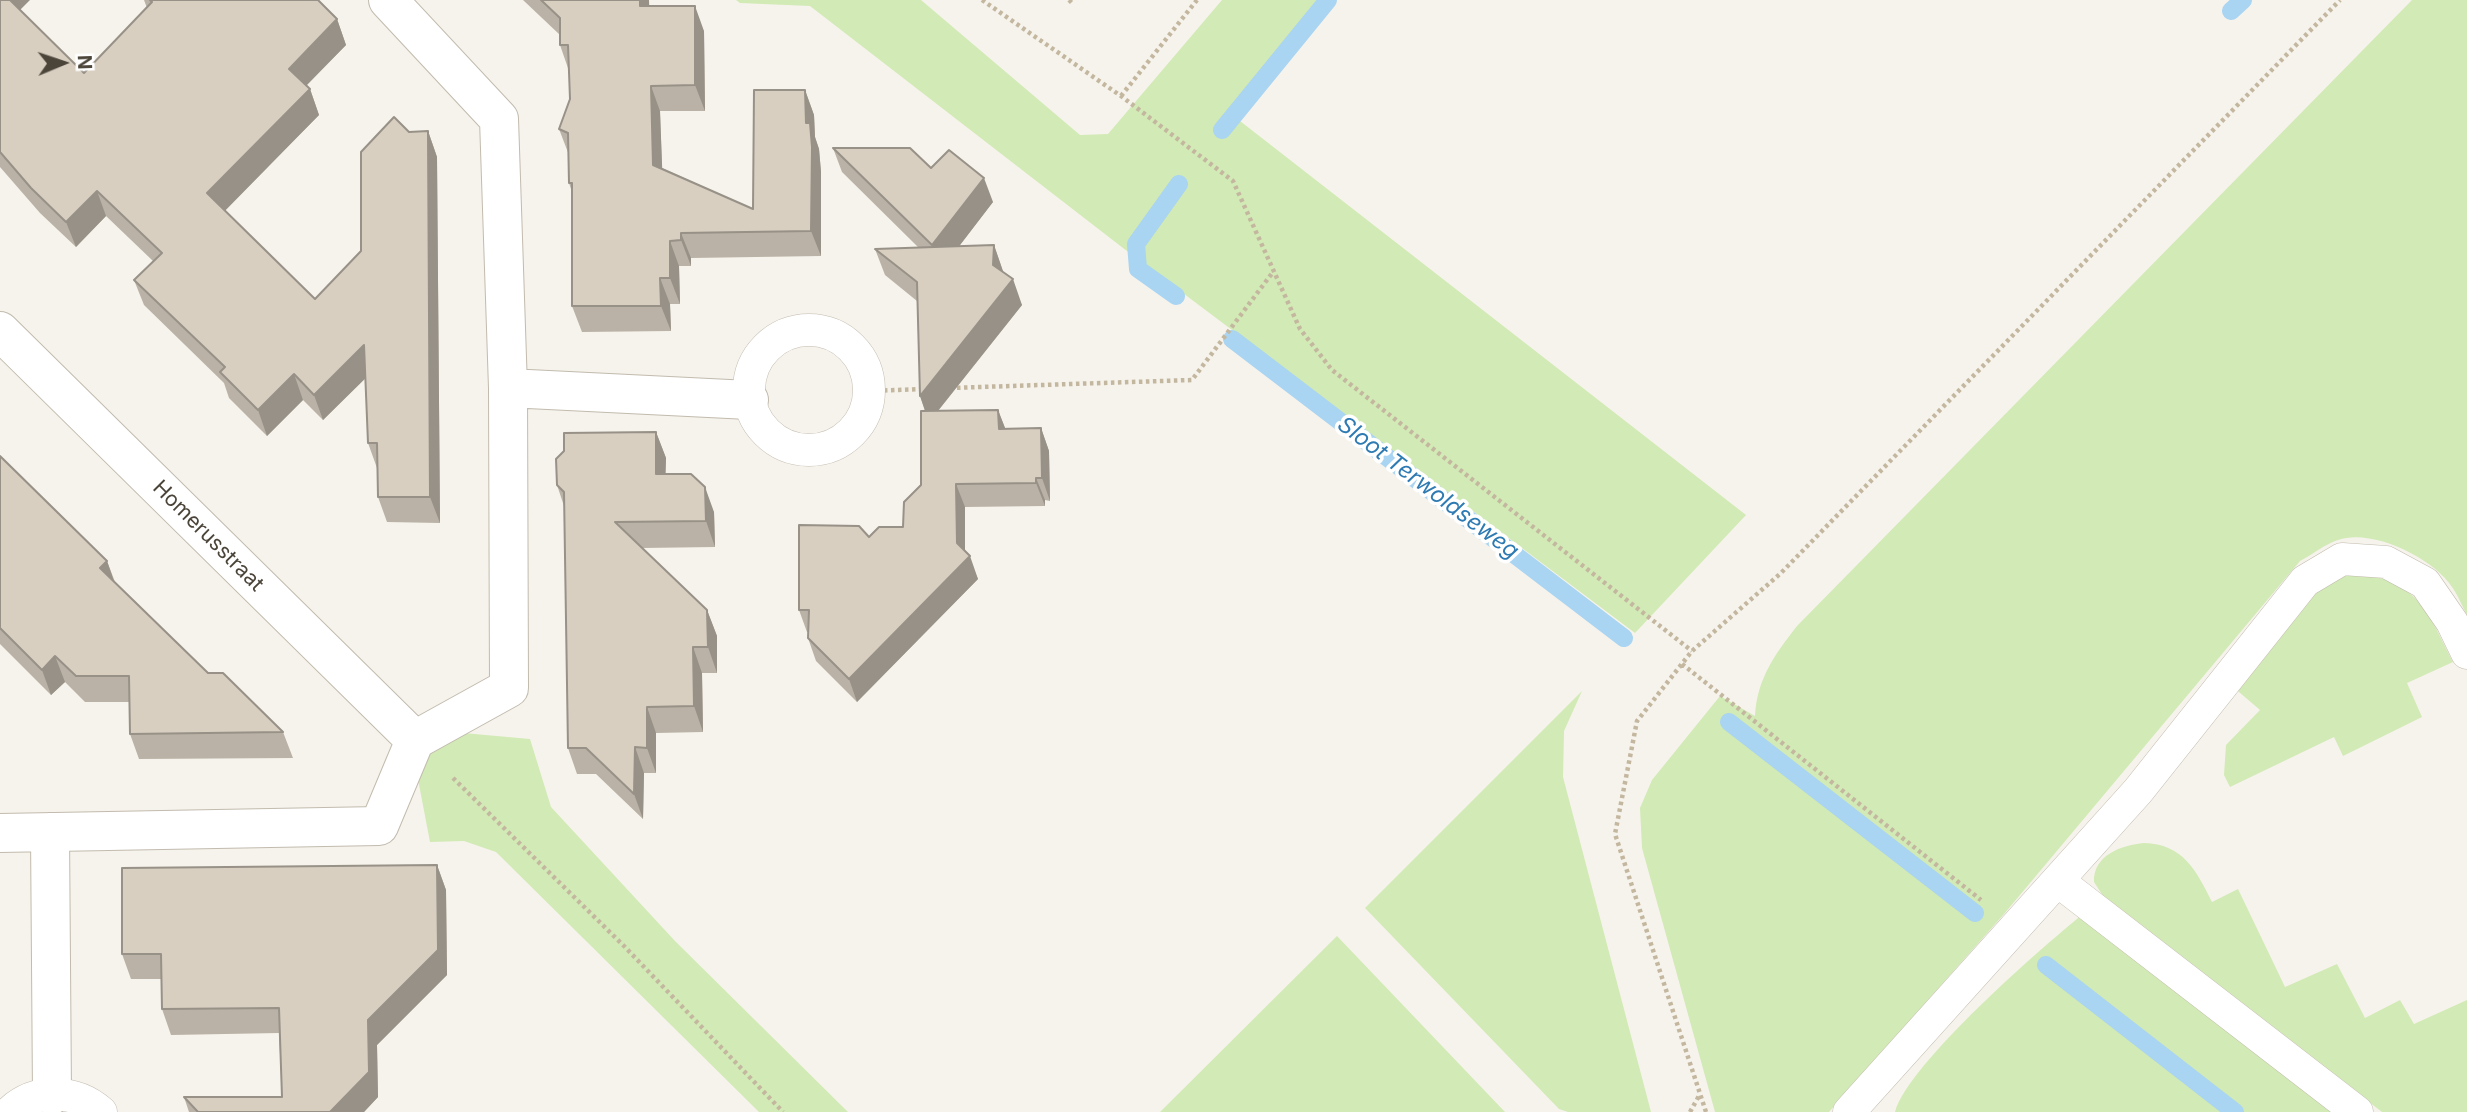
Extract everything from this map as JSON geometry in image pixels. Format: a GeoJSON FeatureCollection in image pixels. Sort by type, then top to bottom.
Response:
{"type":"FeatureCollection","features":[{"type":"Feature","properties":{"kind":"street"},"geometry":{"type":"LineString","coordinates":[[0,833],[379,826],[415,740],[509,688],[508,388],[499,119],[388,0]]}},
{"type":"Feature","properties":{"kind":"street","name":"Homerusstraat"},"geometry":{"type":"LineString","coordinates":[[0,331],[415,740]]}},
{"type":"Feature","properties":{"kind":"street"},"geometry":{"type":"LineString","coordinates":[[508,388],[749,400]]}},
{"type":"Feature","properties":{"kind":"street"},"geometry":{"type":"LineString","coordinates":[[50,832],[52,1095]]}},
{"type":"Feature","properties":{"kind":"lane"},"geometry":{"type":"LineString","coordinates":[[819,329],[840,337],[858,352],[868,373],[868,406],[852,433],[838,443],[820,449],[801,450],[768,435],[756,419],[749,400],[750,377],[758,356],[774,339],[795,330],[819,329]]}},
{"type":"Feature","properties":{"kind":"lane"},"geometry":{"type":"LineString","coordinates":[[1849,1112],[2138,791],[2305,581],[2342,559],[2386,562],[2425,583],[2452,622],[2467,653]]}},
{"type":"Feature","properties":{"kind":"lane"},"geometry":{"type":"LineString","coordinates":[[2058,881],[2357,1112]]}},
{"type":"Feature","properties":{"kind":"lane"},"geometry":{"type":"LineString","coordinates":[[9,1112],[17,1105],[41,1095],[67,1094],[91,1103],[101,1112]]}},
{"type":"Feature","properties":{"kind":"path"},"geometry":{"type":"LineString","coordinates":[[982,0],[1121,96],[1233,181],[1300,329],[1332,370],[1692,651]]}},
{"type":"Feature","properties":{"kind":"path"},"geometry":{"type":"LineString","coordinates":[[1121,96],[1197,0]]}},
{"type":"Feature","properties":{"kind":"path"},"geometry":{"type":"LineString","coordinates":[[1706,1112],[1615,834],[1637,721],[1692,651],[1781,573],[2340,0]]}},
{"type":"Feature","properties":{"kind":"path"},"geometry":{"type":"LineString","coordinates":[[870,391],[1192,380],[1273,271]]}},
{"type":"Feature","properties":{"kind":"path"},"geometry":{"type":"LineString","coordinates":[[1682,664],[2016,927]]}},
{"type":"Feature","properties":{"kind":"path"},"geometry":{"type":"LineString","coordinates":[[415,740],[624,946],[783,1112]]}},
{"type":"Feature","properties":{"kind":"path"},"geometry":{"type":"LineString","coordinates":[[1690,1112],[1700,1093]]}},
{"type":"Feature","properties":{"kind":"green space"},"geometry":{"type":"Polygon","coordinates":[[[736,0],[921,0],[1080,135],[1108,134],[1222,0],[1323,0],[1231,114],[1746,515],[1635,633],[1123,248],[810,6],[740,3],[736,0]]]}},
{"type":"Feature","properties":{"kind":"green space"},"geometry":{"type":"Polygon","coordinates":[[[2412,0],[2467,0],[2467,615],[2443,576],[2417,556],[2384,542],[2352,537],[2338,540],[2300,561],[2004,914],[1829,1112],[1715,1112],[1642,848],[1640,808],[1652,780],[1720,696],[1755,716],[1763,679],[1781,647],[1797,626],[2412,0]]]}},
{"type":"Feature","properties":{"kind":"green space"},"geometry":{"type":"Polygon","coordinates":[[[2359,573],[2396,584],[2420,603],[2453,662],[2407,683],[2422,717],[2343,756],[2334,737],[2230,787],[2224,775],[2226,745],[2260,710],[2232,686],[2316,590],[2337,577],[2359,573]]]}},
{"type":"Feature","properties":{"kind":"green space"},"geometry":{"type":"Polygon","coordinates":[[[1582,691],[1564,731],[1563,777],[1651,1112],[1568,1112],[1559,1109],[1365,908],[1582,691]]]}},
{"type":"Feature","properties":{"kind":"green space"},"geometry":{"type":"Polygon","coordinates":[[[452,732],[530,739],[551,807],[675,941],[848,1112],[759,1112],[496,852],[464,841],[430,842],[417,774],[425,757],[452,732]]]}},
{"type":"Feature","properties":{"kind":"green space"},"geometry":{"type":"Polygon","coordinates":[[[2144,843],[2169,848],[2187,861],[2212,902],[2238,889],[2285,987],[2337,964],[2365,1018],[2400,1000],[2414,1024],[2467,1000],[2467,1112],[2382,1112],[2105,899],[2094,882],[2098,865],[2118,849],[2144,843]]]}},
{"type":"Feature","properties":{"kind":"green space"},"geometry":{"type":"Polygon","coordinates":[[[2083,914],[2334,1112],[1895,1112],[1905,1091],[1949,1037],[2008,979],[2083,914]]]}},
{"type":"Feature","properties":{"kind":"green space"},"geometry":{"type":"Polygon","coordinates":[[[1337,936],[1505,1112],[1160,1112],[1337,936]]]}},
{"type":"Feature","properties":{"kind":"building"},"geometry":{"type":"Polygon","coordinates":[[[0,0],[10,0],[84,73],[152,2],[150,0],[318,0],[337,19],[289,69],[310,89],[207,193],[315,299],[361,251],[361,152],[394,117],[409,132],[428,131],[430,497],[378,497],[377,443],[368,443],[364,345],[314,395],[294,374],[258,410],[220,372],[225,367],[134,280],[162,253],[97,191],[66,222],[31,188],[0,152],[0,0]]]}},
{"type":"Feature","properties":{"kind":"building"},"geometry":{"type":"Polygon","coordinates":[[[541,0],[640,0],[640,6],[695,6],[695,85],[651,86],[653,165],[753,209],[754,90],[805,90],[806,123],[810,123],[812,147],[811,231],[681,233],[681,240],[670,241],[670,278],[660,278],[661,306],[572,306],[572,183],[569,183],[568,133],[559,129],[570,99],[568,45],[560,45],[560,18],[541,0]]]}},
{"type":"Feature","properties":{"kind":"building"},"geometry":{"type":"Polygon","coordinates":[[[833,148],[910,148],[931,168],[949,150],[984,178],[932,245],[833,148]]]}},
{"type":"Feature","properties":{"kind":"building"},"geometry":{"type":"Polygon","coordinates":[[[994,245],[993,265],[1013,279],[920,396],[917,282],[875,249],[994,245]]]}},
{"type":"Feature","properties":{"kind":"building"},"geometry":{"type":"Polygon","coordinates":[[[998,410],[999,429],[1041,428],[1042,478],[1036,478],[1036,483],[956,484],[957,543],[970,556],[849,679],[808,638],[809,610],[799,610],[799,525],[859,526],[869,537],[879,527],[903,527],[904,502],[921,485],[921,411],[998,410]]]}},
{"type":"Feature","properties":{"kind":"building"},"geometry":{"type":"Polygon","coordinates":[[[656,432],[656,474],[691,474],[705,487],[706,521],[615,522],[707,610],[708,647],[693,647],[694,706],[647,707],[647,748],[635,747],[634,794],[586,748],[568,748],[564,492],[557,485],[556,459],[564,451],[564,433],[656,432]]]}},
{"type":"Feature","properties":{"kind":"building"},"geometry":{"type":"Polygon","coordinates":[[[0,456],[107,561],[100,568],[208,673],[223,673],[283,732],[130,734],[129,676],[76,676],[55,656],[42,670],[0,628],[0,456]]]}},
{"type":"Feature","properties":{"kind":"building"},"geometry":{"type":"Polygon","coordinates":[[[437,865],[438,950],[368,1020],[369,1072],[330,1112],[198,1112],[184,1097],[282,1097],[279,1008],[162,1009],[161,954],[122,954],[122,868],[437,865]]]}},
{"type":"Feature","properties":{"kind":"waterway","name":"Sloot Terwoldseweg"},"geometry":{"type":"LineString","coordinates":[[1222,130],[1328,0]]}},
{"type":"Feature","properties":{"kind":"waterway"},"geometry":{"type":"LineString","coordinates":[[2231,11],[2243,0]]}},
{"type":"Feature","properties":{"kind":"waterway","name":"Sloot Terwoldseweg"},"geometry":{"type":"LineString","coordinates":[[1176,296],[1138,269],[1136,244],[1179,184]]}},
{"type":"Feature","properties":{"kind":"waterway","name":"Sloot Terwoldseweg"},"geometry":{"type":"LineString","coordinates":[[1232,339],[1624,638]]}},
{"type":"Feature","properties":{"kind":"waterway","name":"Sloot Terwoldseweg"},"geometry":{"type":"LineString","coordinates":[[1729,722],[1975,913]]}},
{"type":"Feature","properties":{"kind":"waterway","name":"Sloot Terwoldseweg"},"geometry":{"type":"LineString","coordinates":[[2046,965],[2235,1112]]}}]}
